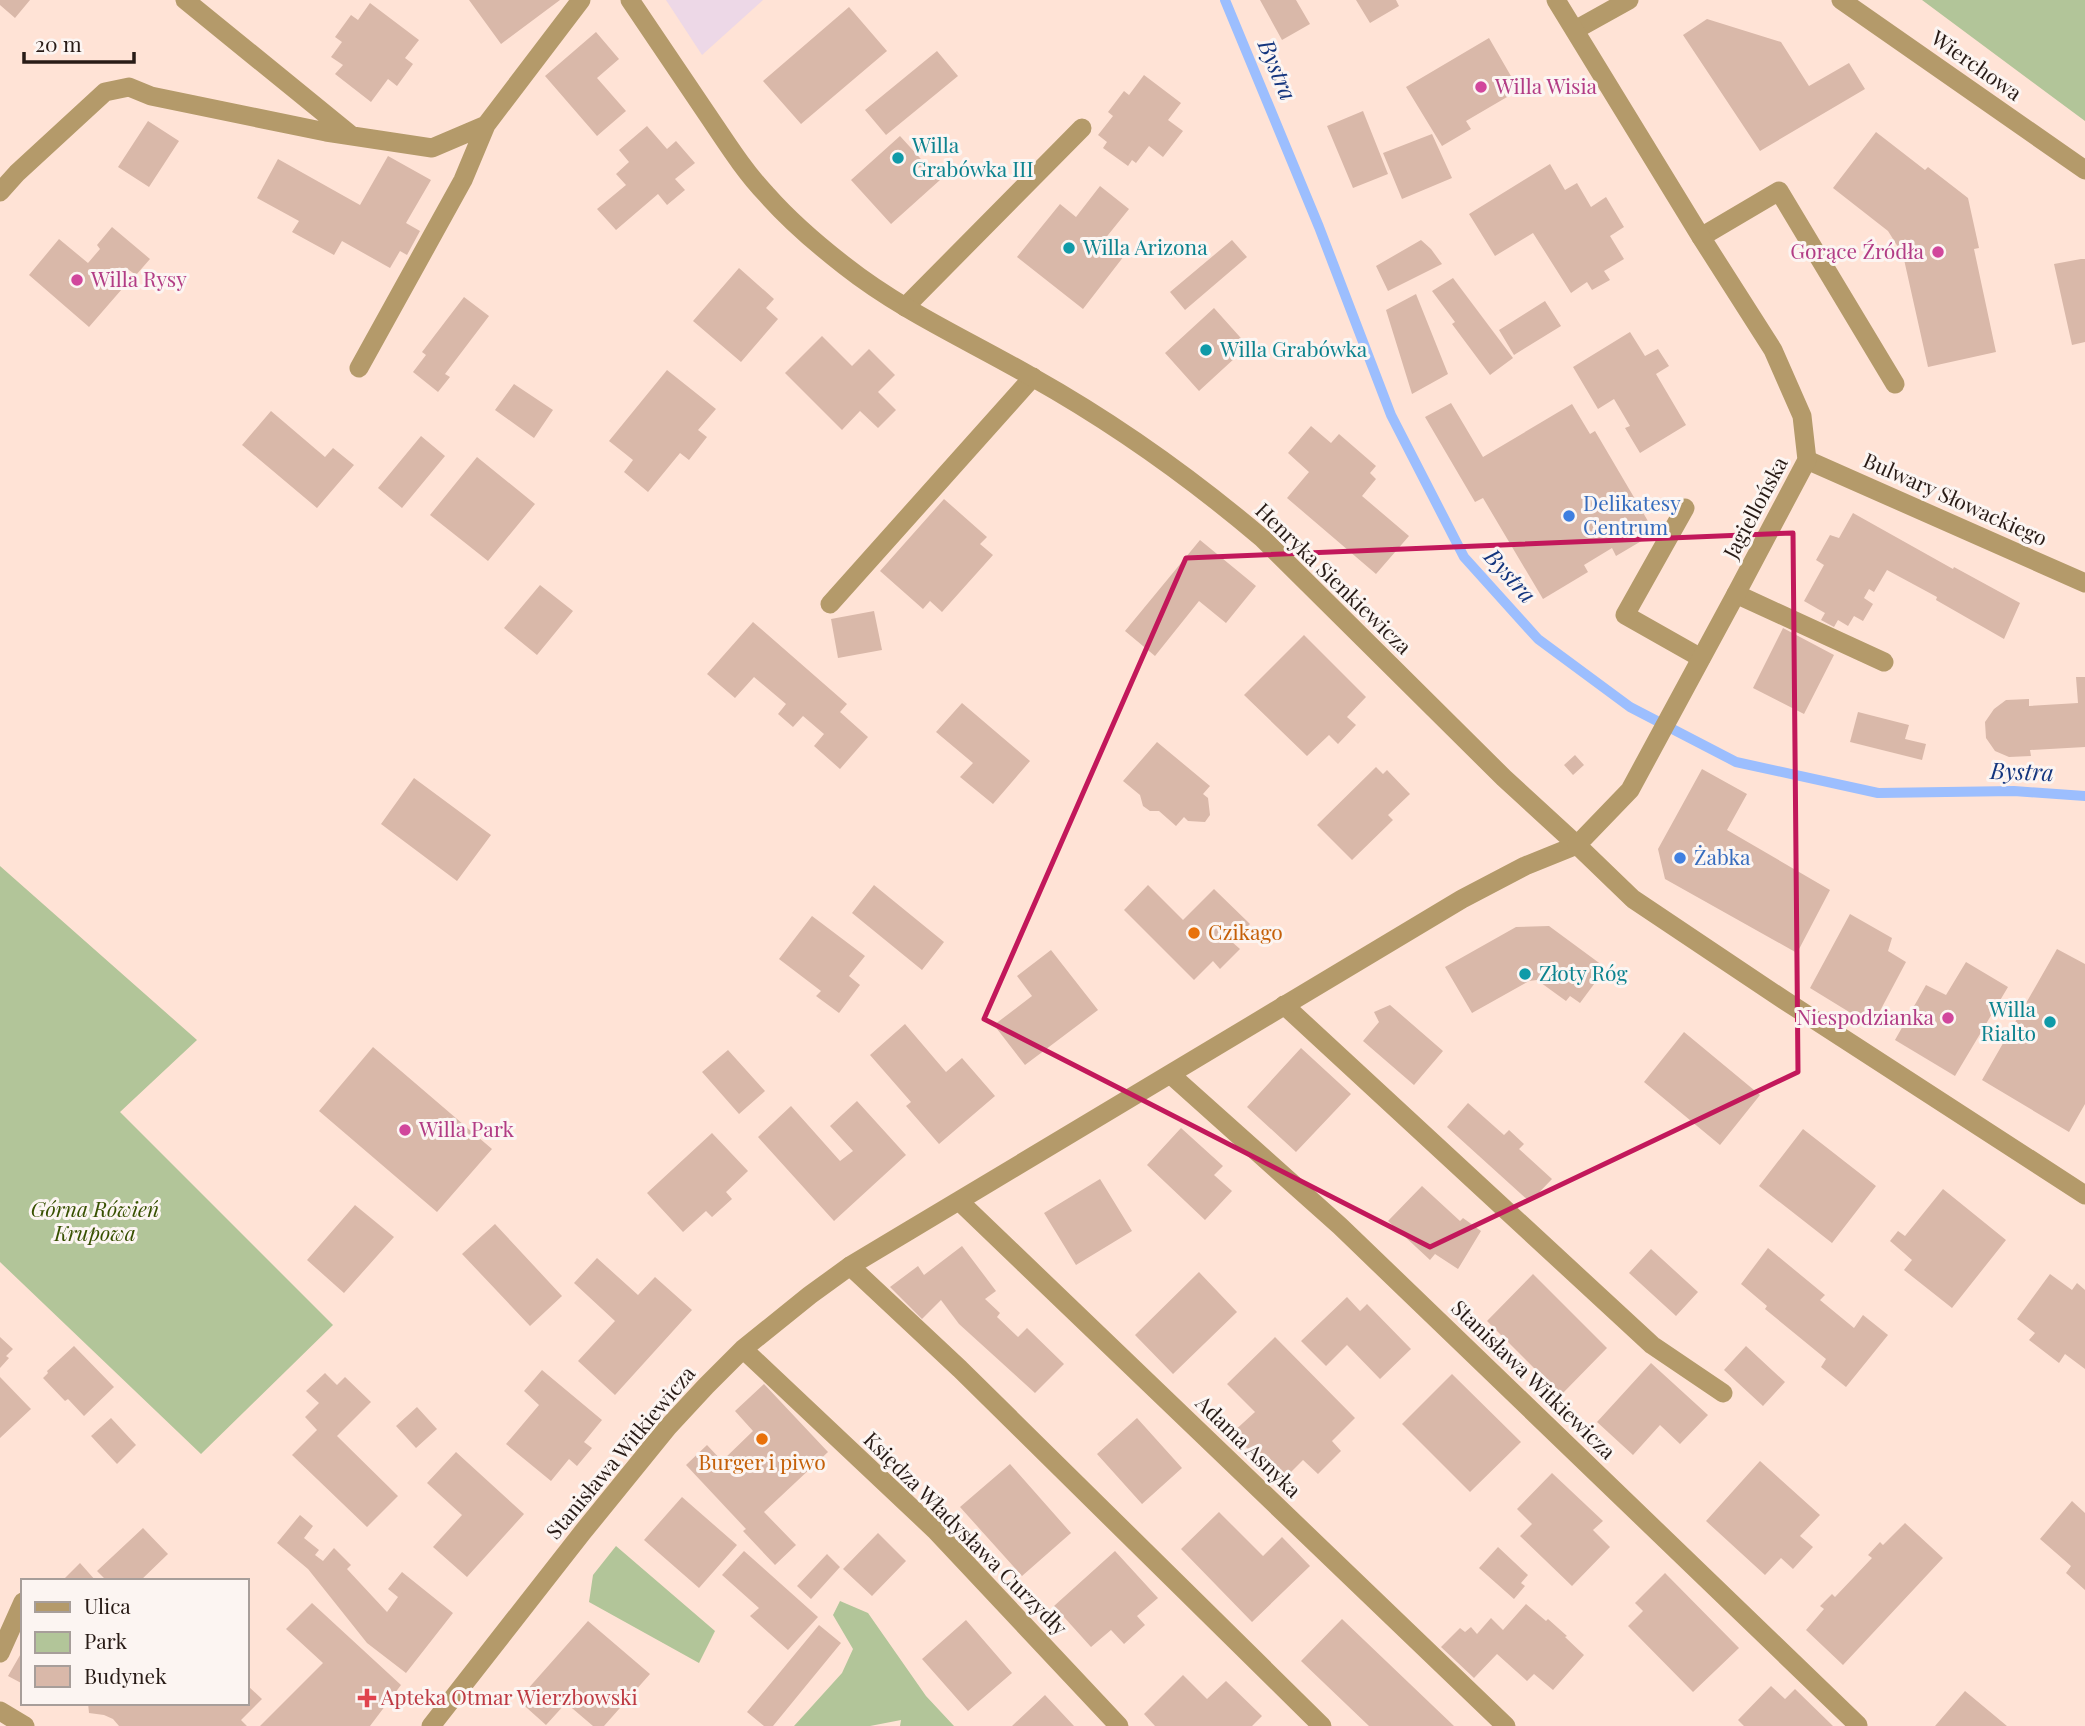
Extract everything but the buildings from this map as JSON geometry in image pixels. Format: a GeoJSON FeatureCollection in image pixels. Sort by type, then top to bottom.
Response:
{"type":"FeatureCollection","features":[{"type":"Feature","properties":{"kind":"street"},"geometry":{"type":"LineString","coordinates":[[185,0],[351,136]]}},
{"type":"Feature","properties":{"kind":"street"},"geometry":{"type":"LineString","coordinates":[[359,368],[463,180],[486,125],[581,0]]}},
{"type":"Feature","properties":{"kind":"street","name":"Henryka Sienkiewicza"},"geometry":{"type":"LineString","coordinates":[[630,0],[740,163],[766,195],[846,268],[905,307],[1033,377],[1186,476],[1262,538],[1504,778],[1633,899],[2085,1195]]}},
{"type":"Feature","properties":{"kind":"street","name":"Jagiellońska"},"geometry":{"type":"LineString","coordinates":[[1556,0],[1773,350],[1802,416],[1807,460],[1630,790],[1577,845]]}},
{"type":"Feature","properties":{"kind":"street"},"geometry":{"type":"LineString","coordinates":[[1575,30],[1629,0]]}},
{"type":"Feature","properties":{"kind":"street","name":"Wierchowa"},"geometry":{"type":"LineString","coordinates":[[1841,0],[2085,170]]}},
{"type":"Feature","properties":{"kind":"street"},"geometry":{"type":"LineString","coordinates":[[0,191],[105,92],[129,87],[151,96],[351,136],[432,148],[486,125]]}},
{"type":"Feature","properties":{"kind":"street"},"geometry":{"type":"LineString","coordinates":[[905,307],[1082,128]]}},
{"type":"Feature","properties":{"kind":"street"},"geometry":{"type":"LineString","coordinates":[[1701,237],[1779,191],[1895,384]]}},
{"type":"Feature","properties":{"kind":"street"},"geometry":{"type":"LineString","coordinates":[[830,604],[1033,377]]}},
{"type":"Feature","properties":{"kind":"street","name":"Bulwary Słowackiego"},"geometry":{"type":"LineString","coordinates":[[1807,460],[2085,583]]}},
{"type":"Feature","properties":{"kind":"street"},"geometry":{"type":"LineString","coordinates":[[1685,508],[1625,615],[1697,666]]}},
{"type":"Feature","properties":{"kind":"street"},"geometry":{"type":"LineString","coordinates":[[1737,594],[1884,662]]}},
{"type":"Feature","properties":{"kind":"street","name":"Stanisława Witkiewicza"},"geometry":{"type":"LineString","coordinates":[[431,1726],[668,1427],[743,1349],[810,1295],[850,1266],[1462,899],[1525,866],[1577,845]]}},
{"type":"Feature","properties":{"kind":"street"},"geometry":{"type":"LineString","coordinates":[[1284,1005],[1652,1345],[1723,1392]]}},
{"type":"Feature","properties":{"kind":"street","name":"Stanisława Witkiewicza"},"geometry":{"type":"LineString","coordinates":[[1170,1074],[1340,1226],[1858,1726]]}},
{"type":"Feature","properties":{"kind":"street","name":"Adama Asnyka"},"geometry":{"type":"LineString","coordinates":[[959,1201],[1506,1726]]}},
{"type":"Feature","properties":{"kind":"street"},"geometry":{"type":"LineString","coordinates":[[850,1266],[960,1369],[1322,1726]]}},
{"type":"Feature","properties":{"kind":"street","name":"Księdza Władysława Curzydły"},"geometry":{"type":"LineString","coordinates":[[743,1349],[935,1530],[1119,1726]]}},
{"type":"Feature","properties":{"kind":"street"},"geometry":{"type":"LineString","coordinates":[[0,1653],[21,1606]]}},
{"type":"Feature","properties":{"kind":"street"},"geometry":{"type":"LineString","coordinates":[[0,1711],[25,1726]]}},
{"type":"Feature","properties":{"kind":"highlighted area"},"geometry":{"type":"Polygon","coordinates":[[[1793,533],[1798,1072],[1430,1247],[984,1019],[1186,558],[1793,533]]]}},
{"type":"Feature","properties":{"kind":"shaded area"},"geometry":{"type":"Polygon","coordinates":[[[666,0],[763,0],[702,55],[666,0]]]}},
{"type":"Feature","properties":{"kind":"green space"},"geometry":{"type":"Polygon","coordinates":[[[1922,0],[2085,0],[2085,121],[1922,0]]]}},
{"type":"Feature","properties":{"kind":"green space","name":"Górna Rówień Krupowa"},"geometry":{"type":"Polygon","coordinates":[[[0,866],[197,1040],[120,1112],[333,1325],[201,1454],[0,1262],[0,866]]]}},
{"type":"Feature","properties":{"kind":"green space"},"geometry":{"type":"Polygon","coordinates":[[[616,1546],[715,1631],[699,1663],[589,1602],[593,1575],[616,1546]]]}},
{"type":"Feature","properties":{"kind":"green space"},"geometry":{"type":"Polygon","coordinates":[[[840,1601],[868,1613],[926,1696],[954,1726],[900,1726],[901,1720],[870,1726],[794,1726],[842,1673],[853,1649],[833,1615],[840,1601]]]}},
{"type":"Feature","properties":{"kind":"waterway","name":"Bystra"},"geometry":{"type":"LineString","coordinates":[[1225,0],[1319,227],[1391,415],[1464,557],[1538,639],[1630,707],[1736,762],[1878,793],[2014,791],[2085,796]]}},
{"type":"Feature","properties":{"kind":"place","name":"Willa Wisia"},"geometry":{"type":"Point","coordinates":[1481,87]}},
{"type":"Feature","properties":{"kind":"place","name":"Willa Grabówka III"},"geometry":{"type":"Point","coordinates":[898,158]}},
{"type":"Feature","properties":{"kind":"place","name":"Willa Arizona"},"geometry":{"type":"Point","coordinates":[1069,248]}},
{"type":"Feature","properties":{"kind":"place","name":"Gorące Źródła"},"geometry":{"type":"Point","coordinates":[1938,252]}},
{"type":"Feature","properties":{"kind":"place","name":"Willa Rysy"},"geometry":{"type":"Point","coordinates":[77,280]}},
{"type":"Feature","properties":{"kind":"place","name":"Willa Grabówka"},"geometry":{"type":"Point","coordinates":[1206,350]}},
{"type":"Feature","properties":{"kind":"place","name":"Delikatesy Centrum"},"geometry":{"type":"Point","coordinates":[1569,516]}},
{"type":"Feature","properties":{"kind":"place","name":"Żabka"},"geometry":{"type":"Point","coordinates":[1680,858]}},
{"type":"Feature","properties":{"kind":"place","name":"Czikago"},"geometry":{"type":"Point","coordinates":[1194,933]}},
{"type":"Feature","properties":{"kind":"place","name":"Złoty Róg"},"geometry":{"type":"Point","coordinates":[1525,974]}},
{"type":"Feature","properties":{"kind":"place","name":"Niespodzianka"},"geometry":{"type":"Point","coordinates":[1948,1018]}},
{"type":"Feature","properties":{"kind":"place","name":"Willa Rialto"},"geometry":{"type":"Point","coordinates":[2050,1022]}},
{"type":"Feature","properties":{"kind":"place","name":"Willa Park"},"geometry":{"type":"Point","coordinates":[405,1130]}},
{"type":"Feature","properties":{"kind":"place","name":"Burger i piwo"},"geometry":{"type":"Point","coordinates":[762,1439]}},
{"type":"Feature","properties":{"kind":"place","name":"Apteka Otmar Wierzbowski"},"geometry":{"type":"Point","coordinates":[367,1698]}}]}
